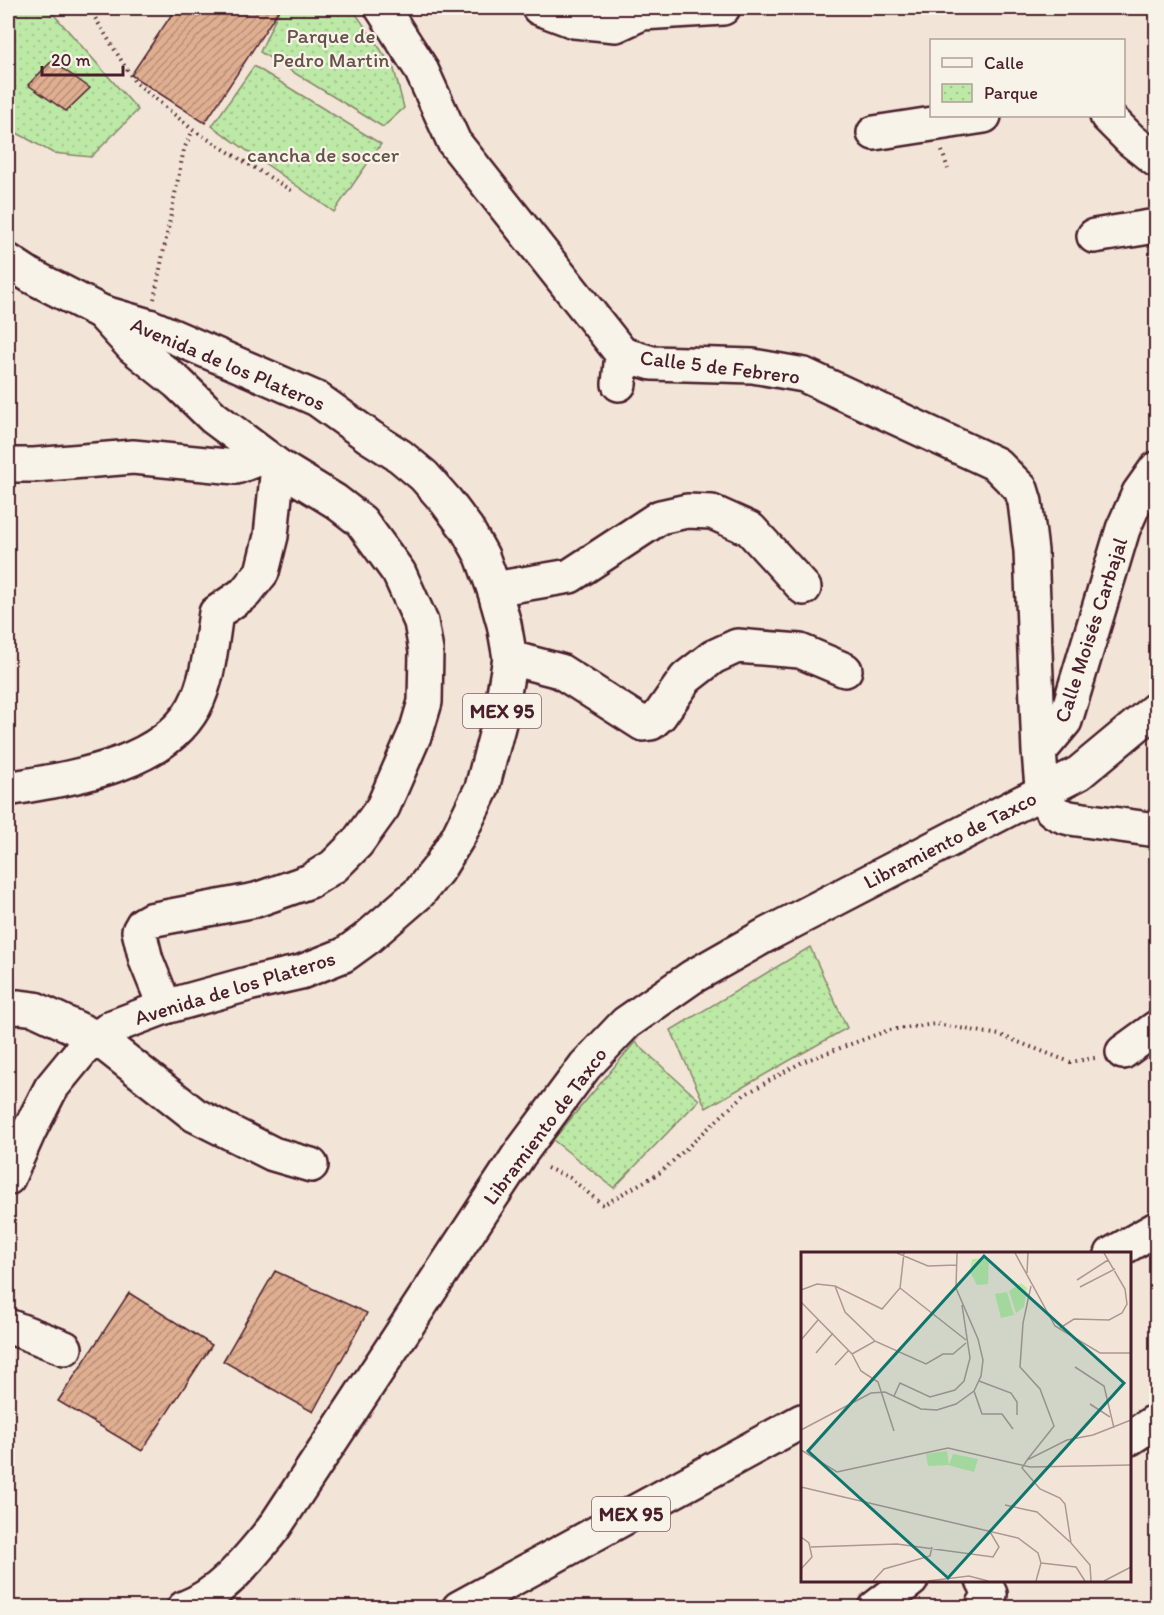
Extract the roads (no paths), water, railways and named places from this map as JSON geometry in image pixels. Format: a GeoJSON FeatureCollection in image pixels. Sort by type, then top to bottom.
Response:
{"type":"FeatureCollection","features":[{"type":"Feature","properties":{"kind":"street","name":"Calle 5 de Febrero"},"geometry":{"type":"LineString","coordinates":[[382,8],[420,67],[454,142],[620,369],[651,363],[753,366],[804,375],[996,464],[1021,489],[1025,502],[1031,551],[1039,752]]}},
{"type":"Feature","properties":{"kind":"street"},"geometry":{"type":"LineString","coordinates":[[538,8],[574,21],[616,25],[643,10],[723,8]]}},
{"type":"Feature","properties":{"kind":"street"},"geometry":{"type":"LineString","coordinates":[[874,133],[978,117]]}},
{"type":"Feature","properties":{"kind":"street"},"geometry":{"type":"LineString","coordinates":[[1108,117],[1156,160]]}},
{"type":"Feature","properties":{"kind":"street"},"geometry":{"type":"LineString","coordinates":[[1094,236],[1156,226]]}},
{"type":"Feature","properties":{"kind":"street","name":"Avenida de los Plateros"},"geometry":{"type":"LineString","coordinates":[[8,261],[31,276],[101,312],[149,326],[317,399],[400,456],[424,476],[446,501],[467,529],[482,556],[504,624],[510,658],[499,723],[482,788],[458,837],[439,868],[419,894],[344,955],[302,972],[165,1007],[112,1027],[82,1049],[51,1088],[8,1178]]}},
{"type":"Feature","properties":{"kind":"street"},"geometry":{"type":"LineString","coordinates":[[101,312],[133,347],[178,383],[213,417],[272,461],[361,521],[399,573],[421,622],[426,651],[425,702],[417,729],[383,807],[357,843],[334,866],[310,881],[256,900],[150,920],[143,924],[139,931],[146,960],[165,1007]]}},
{"type":"Feature","properties":{"kind":"street"},"geometry":{"type":"LineString","coordinates":[[8,465],[133,458],[236,467],[272,461]]}},
{"type":"Feature","properties":{"kind":"street"},"geometry":{"type":"LineString","coordinates":[[8,789],[88,774],[156,748],[180,729],[195,706],[206,677],[216,614],[245,593],[262,572],[271,536],[272,461]]}},
{"type":"Feature","properties":{"kind":"street","name":"Calle Moisés Carbajal"},"geometry":{"type":"LineString","coordinates":[[1039,752],[1065,721],[1123,529],[1139,493],[1156,469]]}},
{"type":"Feature","properties":{"kind":"street"},"geometry":{"type":"LineString","coordinates":[[494,589],[570,576],[660,517],[687,511],[712,512],[750,529],[804,588]]}},
{"type":"Feature","properties":{"kind":"street"},"geometry":{"type":"LineString","coordinates":[[510,658],[560,671],[643,724],[651,723],[660,716],[686,678],[713,657],[737,646],[800,651],[844,670]]}},
{"type":"Feature","properties":{"kind":"street","name":"Libramiento de Taxco"},"geometry":{"type":"LineString","coordinates":[[184,1608],[217,1589],[245,1562],[273,1529],[519,1155],[585,1066],[626,1023],[692,977],[766,935],[1079,773],[1156,709]]}},
{"type":"Feature","properties":{"kind":"street"},"geometry":{"type":"LineString","coordinates":[[1039,752],[1044,792],[1049,807],[1058,814],[1081,820],[1156,830]]}},
{"type":"Feature","properties":{"kind":"street"},"geometry":{"type":"LineString","coordinates":[[8,1008],[35,1009],[97,1038],[195,1115],[273,1154],[311,1165]]}},
{"type":"Feature","properties":{"kind":"street"},"geometry":{"type":"LineString","coordinates":[[1123,1052],[1156,1028]]}},
{"type":"Feature","properties":{"kind":"street"},"geometry":{"type":"LineString","coordinates":[[1116,1252],[1155,1231]]}},
{"type":"Feature","properties":{"kind":"street"},"geometry":{"type":"LineString","coordinates":[[8,1326],[65,1348]]}},
{"type":"Feature","properties":{"kind":"street"},"geometry":{"type":"LineString","coordinates":[[1131,1437],[1156,1421]]}},
{"type":"Feature","properties":{"kind":"street","name":"MEX 95"},"geometry":{"type":"LineString","coordinates":[[459,1608],[801,1422]]}},
{"type":"Feature","properties":{"kind":"street"},"geometry":{"type":"LineString","coordinates":[[875,1608],[910,1582]]}},
{"type":"Feature","properties":{"kind":"street"},"geometry":{"type":"LineString","coordinates":[[982,1608],[990,1594],[983,1582]]}},
{"type":"Feature","properties":{"kind":"park label","name":"Parque de Pedro Martin"},"geometry":{"type":"Point","coordinates":[331,48]}},
{"type":"Feature","properties":{"kind":"park label","name":"cancha de soccer"},"geometry":{"type":"Point","coordinates":[323,155]}}]}
